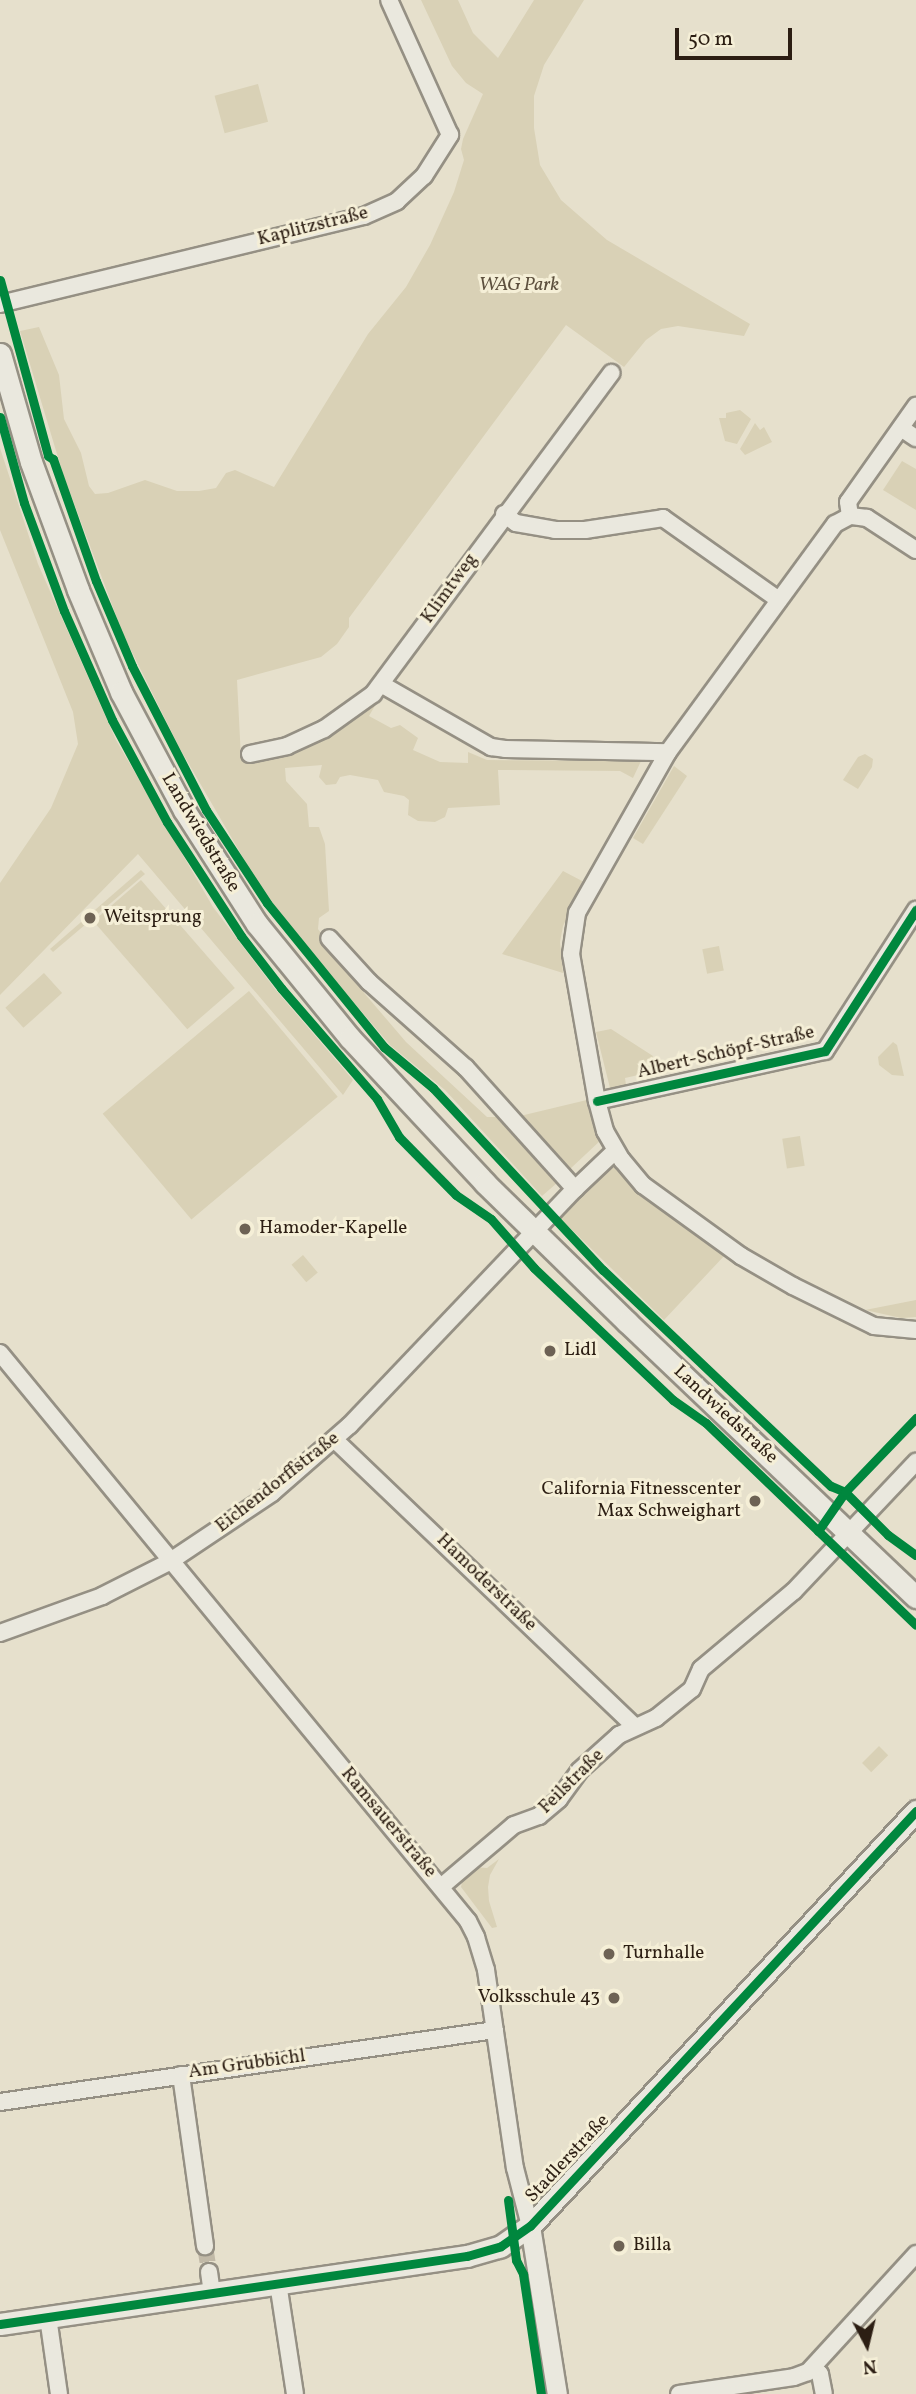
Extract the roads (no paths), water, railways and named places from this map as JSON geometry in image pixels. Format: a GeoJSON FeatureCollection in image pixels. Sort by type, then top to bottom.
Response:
{"type":"FeatureCollection","features":[{"type":"Feature","properties":{"kind":"main road","name":"Landwiedstraße"},"geometry":{"type":"LineString","coordinates":[[0,354],[31,462],[100,643],[138,728],[207,848],[264,933],[349,1038],[534,1232],[916,1597]]}},
{"type":"Feature","properties":{"kind":"main road","name":"Stadlerstraße"},"geometry":{"type":"LineString","coordinates":[[0,2324],[48,2317],[211,2283],[278,2283],[484,2252],[501,2246],[530,2226],[916,1811]]}},
{"type":"Feature","properties":{"kind":"street","name":"Kaplitzstraße"},"geometry":{"type":"LineString","coordinates":[[0,304],[363,216],[397,201],[424,176],[450,135],[389,0]]}},
{"type":"Feature","properties":{"kind":"street","name":"Klimtweg"},"geometry":{"type":"LineString","coordinates":[[250,754],[286,746],[324,729],[358,707],[381,684],[611,373]]}},
{"type":"Feature","properties":{"kind":"street"},"geometry":{"type":"LineString","coordinates":[[850,516],[848,502],[916,406]]}},
{"type":"Feature","properties":{"kind":"street"},"geometry":{"type":"LineString","coordinates":[[901,428],[916,438]]}},
{"type":"Feature","properties":{"kind":"street"},"geometry":{"type":"LineString","coordinates":[[505,514],[523,525],[555,530],[585,530],[663,518],[779,600]]}},
{"type":"Feature","properties":{"kind":"street"},"geometry":{"type":"LineString","coordinates":[[916,550],[867,518],[850,516],[835,524],[667,752],[577,913],[572,966],[605,1131],[615,1151],[643,1185],[741,1256],[874,1326],[916,1330]]}},
{"type":"Feature","properties":{"kind":"street"},"geometry":{"type":"LineString","coordinates":[[381,684],[491,747],[505,750],[667,752]]}},
{"type":"Feature","properties":{"kind":"street","name":"Albert-Schöpf-Straße"},"geometry":{"type":"LineString","coordinates":[[597,1101],[825,1051],[916,910]]}},
{"type":"Feature","properties":{"kind":"street"},"geometry":{"type":"LineString","coordinates":[[329,938],[369,982],[466,1068],[575,1189]]}},
{"type":"Feature","properties":{"kind":"street"},"geometry":{"type":"LineString","coordinates":[[534,1232],[615,1151]]}},
{"type":"Feature","properties":{"kind":"street","name":"Eichendorffstraße"},"geometry":{"type":"LineString","coordinates":[[0,1633],[102,1595],[169,1562],[272,1493],[335,1440],[534,1232]]}},
{"type":"Feature","properties":{"kind":"street","name":"Ramsauerstraße"},"geometry":{"type":"LineString","coordinates":[[0,1353],[169,1562],[442,1886],[476,1937],[486,1970],[515,2168],[530,2226],[557,2394]]}},
{"type":"Feature","properties":{"kind":"street","name":"Hamoderstraße"},"geometry":{"type":"LineString","coordinates":[[335,1440],[635,1727]]}},
{"type":"Feature","properties":{"kind":"street","name":"Feilstraße"},"geometry":{"type":"LineString","coordinates":[[442,1886],[514,1825],[539,1816],[559,1799],[579,1771],[620,1735],[656,1718],[692,1689],[701,1669],[779,1604],[916,1462]]}},
{"type":"Feature","properties":{"kind":"street","name":"Am Grubbichl"},"geometry":{"type":"LineString","coordinates":[[0,2102],[495,2030]]}},
{"type":"Feature","properties":{"kind":"street"},"geometry":{"type":"LineString","coordinates":[[181,2075],[205,2246]]}},
{"type":"Feature","properties":{"kind":"street"},"geometry":{"type":"LineString","coordinates":[[679,2394],[794,2377],[813,2367],[916,2254]]}},
{"type":"Feature","properties":{"kind":"street"},"geometry":{"type":"LineString","coordinates":[[278,2283],[295,2394]]}},
{"type":"Feature","properties":{"kind":"street"},"geometry":{"type":"LineString","coordinates":[[48,2317],[59,2394]]}},
{"type":"Feature","properties":{"kind":"street"},"geometry":{"type":"LineString","coordinates":[[813,2367],[820,2374],[824,2394]]}},
{"type":"Feature","properties":{"kind":"tunnel"},"geometry":{"type":"LineString","coordinates":[[205,2246],[209,2272]]}},
{"type":"Feature","properties":{"kind":"place","name":"Weitsprung"},"geometry":{"type":"Point","coordinates":[90,918]}},
{"type":"Feature","properties":{"kind":"place","name":"Hamoder-Kapelle"},"geometry":{"type":"Point","coordinates":[245,1229]}},
{"type":"Feature","properties":{"kind":"place","name":"Lidl"},"geometry":{"type":"Point","coordinates":[550,1351]}},
{"type":"Feature","properties":{"kind":"place","name":"California Fitnesscenter Max Schweighart"},"geometry":{"type":"Point","coordinates":[755,1501]}},
{"type":"Feature","properties":{"kind":"place","name":"Turnhalle"},"geometry":{"type":"Point","coordinates":[609,1954]}},
{"type":"Feature","properties":{"kind":"place","name":"Volksschule 43"},"geometry":{"type":"Point","coordinates":[614,1998]}},
{"type":"Feature","properties":{"kind":"place","name":"Billa"},"geometry":{"type":"Point","coordinates":[619,2246]}},
{"type":"Feature","properties":{"kind":"park label","name":"WAG Park"},"geometry":{"type":"Point","coordinates":[519,286]}}]}
